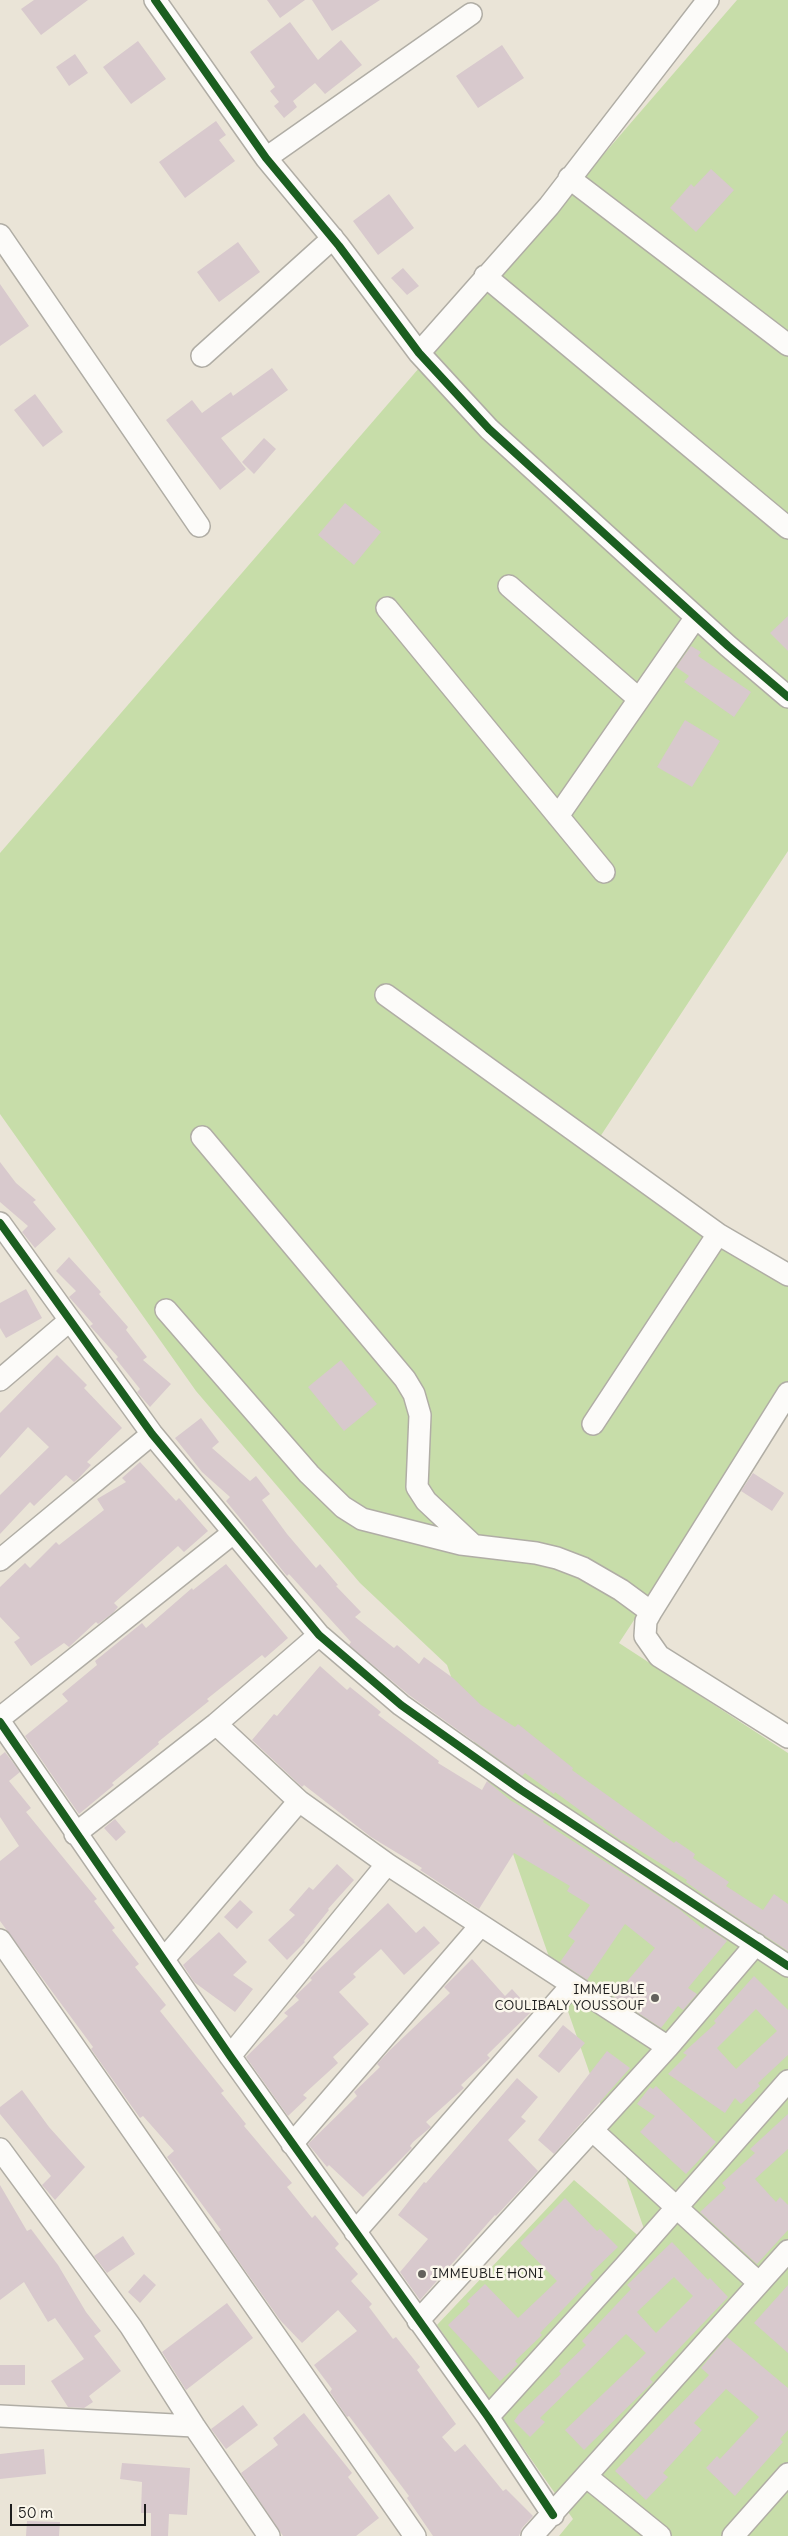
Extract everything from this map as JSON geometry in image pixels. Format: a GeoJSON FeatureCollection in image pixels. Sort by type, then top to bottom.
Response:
{"type":"FeatureCollection","features":[{"type":"Feature","properties":{"kind":"street"},"geometry":{"type":"LineString","coordinates":[[155,0],[266,158],[333,238],[418,353],[489,428],[696,617],[788,697]]}},
{"type":"Feature","properties":{"kind":"street"},"geometry":{"type":"LineString","coordinates":[[418,353],[548,206],[708,0]]}},
{"type":"Feature","properties":{"kind":"street"},"geometry":{"type":"LineString","coordinates":[[266,158],[471,14]]}},
{"type":"Feature","properties":{"kind":"street"},"geometry":{"type":"LineString","coordinates":[[569,178],[788,345]]}},
{"type":"Feature","properties":{"kind":"street"},"geometry":{"type":"LineString","coordinates":[[0,235],[199,526]]}},
{"type":"Feature","properties":{"kind":"street"},"geometry":{"type":"LineString","coordinates":[[202,356],[333,238]]}},
{"type":"Feature","properties":{"kind":"street"},"geometry":{"type":"LineString","coordinates":[[485,276],[788,528]]}},
{"type":"Feature","properties":{"kind":"street"},"geometry":{"type":"LineString","coordinates":[[509,586],[638,699]]}},
{"type":"Feature","properties":{"kind":"street"},"geometry":{"type":"LineString","coordinates":[[387,608],[604,872]]}},
{"type":"Feature","properties":{"kind":"street"},"geometry":{"type":"LineString","coordinates":[[558,816],[696,617]]}},
{"type":"Feature","properties":{"kind":"street"},"geometry":{"type":"LineString","coordinates":[[386,995],[718,1234],[788,1275]]}},
{"type":"Feature","properties":{"kind":"street"},"geometry":{"type":"LineString","coordinates":[[202,1137],[405,1379],[414,1394],[420,1415],[417,1487],[426,1501],[473,1545]]}},
{"type":"Feature","properties":{"kind":"street"},"geometry":{"type":"LineString","coordinates":[[0,1223],[152,1434],[319,1636],[409,1711],[521,1790],[788,1966]]}},
{"type":"Feature","properties":{"kind":"street"},"geometry":{"type":"LineString","coordinates":[[593,1424],[718,1234]]}},
{"type":"Feature","properties":{"kind":"street"},"geometry":{"type":"LineString","coordinates":[[166,1310],[309,1474],[343,1507],[362,1519],[473,1545],[536,1552],[583,1568],[621,1590],[651,1612]]}},
{"type":"Feature","properties":{"kind":"street"},"geometry":{"type":"LineString","coordinates":[[0,1380],[69,1321]]}},
{"type":"Feature","properties":{"kind":"street"},"geometry":{"type":"LineString","coordinates":[[788,1393],[651,1612],[646,1621],[645,1636],[659,1656],[788,1737]]}},
{"type":"Feature","properties":{"kind":"street"},"geometry":{"type":"LineString","coordinates":[[0,1560],[152,1434]]}},
{"type":"Feature","properties":{"kind":"street"},"geometry":{"type":"LineString","coordinates":[[0,1718],[232,1533]]}},
{"type":"Feature","properties":{"kind":"street"},"geometry":{"type":"LineString","coordinates":[[75,1834],[216,1724],[319,1636]]}},
{"type":"Feature","properties":{"kind":"street"},"geometry":{"type":"LineString","coordinates":[[0,1722],[75,1834],[230,2056],[418,2321],[488,2416],[553,2515]]}},
{"type":"Feature","properties":{"kind":"street"},"geometry":{"type":"LineString","coordinates":[[216,1724],[299,1801],[387,1864],[668,2047]]}},
{"type":"Feature","properties":{"kind":"street"},"geometry":{"type":"LineString","coordinates":[[164,1959],[299,1801]]}},
{"type":"Feature","properties":{"kind":"street"},"geometry":{"type":"LineString","coordinates":[[230,2056],[387,1864]]}},
{"type":"Feature","properties":{"kind":"street"},"geometry":{"type":"LineString","coordinates":[[292,2144],[480,1926]]}},
{"type":"Feature","properties":{"kind":"street"},"geometry":{"type":"LineString","coordinates":[[0,1940],[415,2536]]}},
{"type":"Feature","properties":{"kind":"street"},"geometry":{"type":"LineString","coordinates":[[418,2321],[668,2047],[756,1944]]}},
{"type":"Feature","properties":{"kind":"street"},"geometry":{"type":"LineString","coordinates":[[355,2232],[572,1985]]}},
{"type":"Feature","properties":{"kind":"street"},"geometry":{"type":"LineString","coordinates":[[488,2416],[678,2207],[788,2080]]}},
{"type":"Feature","properties":{"kind":"street"},"geometry":{"type":"LineString","coordinates":[[592,2130],[678,2207],[759,2284]]}},
{"type":"Feature","properties":{"kind":"street"},"geometry":{"type":"LineString","coordinates":[[0,2149],[131,2327],[194,2426],[269,2536]]}},
{"type":"Feature","properties":{"kind":"street"},"geometry":{"type":"LineString","coordinates":[[532,2536],[553,2515],[788,2251]]}},
{"type":"Feature","properties":{"kind":"street"},"geometry":{"type":"LineString","coordinates":[[0,2416],[194,2426]]}},
{"type":"Feature","properties":{"kind":"street"},"geometry":{"type":"LineString","coordinates":[[733,2536],[788,2474]]}},
{"type":"Feature","properties":{"kind":"street"},"geometry":{"type":"LineString","coordinates":[[587,2476],[660,2536]]}},
{"type":"Feature","properties":{"kind":"green space"},"geometry":{"type":"Polygon","coordinates":[[[737,0],[788,0],[788,851],[594,1146],[788,1273],[788,1385],[619,1643],[788,1753],[788,2536],[559,2536],[573,2519],[437,2325],[574,2180],[650,2246],[447,1665],[360,1583],[196,1391],[0,1114],[0,853],[737,0]]]}},
{"type":"Feature","properties":{"kind":"building"},"geometry":{"type":"Polygon","coordinates":[[[34,0],[88,0],[41,35],[21,9],[34,0]]]}},
{"type":"Feature","properties":{"kind":"building"},"geometry":{"type":"Polygon","coordinates":[[[267,0],[305,0],[280,18],[267,0]]]}},
{"type":"Feature","properties":{"kind":"building"},"geometry":{"type":"Polygon","coordinates":[[[312,0],[380,0],[332,31],[312,0]]]}},
{"type":"Feature","properties":{"kind":"building"},"geometry":{"type":"Polygon","coordinates":[[[290,22],[318,60],[341,40],[362,65],[325,94],[315,83],[293,101],[297,107],[284,118],[274,106],[279,102],[270,91],[275,87],[250,52],[290,22]]]}},
{"type":"Feature","properties":{"kind":"building"},"geometry":{"type":"Polygon","coordinates":[[[138,41],[166,79],[131,104],[103,67],[138,41]]]}},
{"type":"Feature","properties":{"kind":"building"},"geometry":{"type":"Polygon","coordinates":[[[502,45],[524,78],[478,108],[456,76],[502,45]]]}},
{"type":"Feature","properties":{"kind":"building"},"geometry":{"type":"Polygon","coordinates":[[[75,54],[88,73],[69,86],[56,67],[75,54]]]}},
{"type":"Feature","properties":{"kind":"building"},"geometry":{"type":"Polygon","coordinates":[[[216,121],[226,135],[219,140],[235,161],[185,198],[159,162],[216,121]]]}},
{"type":"Feature","properties":{"kind":"building"},"geometry":{"type":"Polygon","coordinates":[[[711,169],[734,190],[696,232],[670,208],[691,184],[694,187],[711,169]]]}},
{"type":"Feature","properties":{"kind":"building"},"geometry":{"type":"Polygon","coordinates":[[[389,194],[414,228],[378,255],[353,221],[389,194]]]}},
{"type":"Feature","properties":{"kind":"building"},"geometry":{"type":"Polygon","coordinates":[[[238,242],[260,272],[219,302],[197,272],[238,242]]]}},
{"type":"Feature","properties":{"kind":"building"},"geometry":{"type":"Polygon","coordinates":[[[403,268],[419,286],[407,295],[391,278],[403,268]]]}},
{"type":"Feature","properties":{"kind":"building"},"geometry":{"type":"Polygon","coordinates":[[[0,284],[29,326],[0,346],[0,284]]]}},
{"type":"Feature","properties":{"kind":"building"},"geometry":{"type":"Polygon","coordinates":[[[272,368],[288,390],[221,438],[246,469],[220,490],[166,420],[192,400],[202,413],[231,392],[233,396],[272,368]]]}},
{"type":"Feature","properties":{"kind":"building"},"geometry":{"type":"Polygon","coordinates":[[[35,394],[63,432],[43,447],[14,410],[35,394]]]}},
{"type":"Feature","properties":{"kind":"building"},"geometry":{"type":"Polygon","coordinates":[[[264,438],[276,449],[254,474],[242,462],[264,438]]]}},
{"type":"Feature","properties":{"kind":"building"},"geometry":{"type":"Polygon","coordinates":[[[345,503],[381,532],[354,565],[318,535],[345,503]]]}},
{"type":"Feature","properties":{"kind":"building"},"geometry":{"type":"Polygon","coordinates":[[[788,616],[788,651],[770,633],[788,616]]]}},
{"type":"Feature","properties":{"kind":"building"},"geometry":{"type":"Polygon","coordinates":[[[691,646],[701,652],[698,656],[751,692],[734,717],[684,682],[689,676],[676,667],[691,646]]]}},
{"type":"Feature","properties":{"kind":"building"},"geometry":{"type":"Polygon","coordinates":[[[685,720],[720,741],[692,787],[657,767],[685,720]]]}},
{"type":"Feature","properties":{"kind":"building"},"geometry":{"type":"Polygon","coordinates":[[[0,1162],[16,1183],[36,1200],[33,1202],[56,1229],[35,1248],[22,1232],[28,1226],[0,1202],[0,1162]]]}},
{"type":"Feature","properties":{"kind":"building"},"geometry":{"type":"Polygon","coordinates":[[[69,1257],[101,1292],[99,1294],[128,1327],[126,1330],[147,1357],[143,1360],[171,1384],[150,1407],[137,1392],[140,1389],[116,1359],[118,1357],[90,1326],[93,1324],[69,1297],[76,1291],[56,1271],[69,1257]]]}},
{"type":"Feature","properties":{"kind":"building"},"geometry":{"type":"Polygon","coordinates":[[[26,1289],[42,1318],[6,1338],[0,1328],[0,1303],[26,1289]]]}},
{"type":"Feature","properties":{"kind":"building"},"geometry":{"type":"Polygon","coordinates":[[[57,1355],[87,1385],[84,1388],[122,1428],[87,1462],[91,1465],[78,1479],[74,1482],[66,1475],[34,1506],[30,1502],[0,1534],[0,1495],[49,1447],[28,1427],[0,1458],[0,1413],[57,1355]]]}},
{"type":"Feature","properties":{"kind":"building"},"geometry":{"type":"Polygon","coordinates":[[[341,1360],[377,1404],[344,1431],[308,1387],[341,1360]]]}},
{"type":"Feature","properties":{"kind":"building"},"geometry":{"type":"Polygon","coordinates":[[[201,1418],[219,1442],[212,1448],[250,1481],[256,1476],[270,1494],[262,1500],[287,1534],[316,1568],[320,1564],[338,1585],[336,1586],[361,1612],[355,1617],[394,1648],[397,1645],[419,1664],[424,1657],[453,1678],[481,1705],[515,1727],[518,1724],[573,1768],[572,1770],[674,1843],[676,1841],[695,1854],[693,1858],[729,1882],[726,1886],[763,1910],[774,1894],[788,1904],[788,1951],[721,1907],[686,1882],[687,1880],[619,1839],[555,1792],[554,1794],[525,1773],[522,1776],[409,1695],[349,1645],[351,1642],[289,1574],[287,1576],[226,1501],[230,1497],[202,1472],[175,1438],[201,1418]]]}},
{"type":"Feature","properties":{"kind":"building"},"geometry":{"type":"Polygon","coordinates":[[[140,1462],[176,1501],[179,1498],[208,1531],[184,1552],[178,1546],[114,1603],[118,1607],[113,1613],[98,1624],[96,1622],[69,1647],[64,1643],[31,1666],[14,1642],[20,1638],[0,1617],[0,1587],[25,1563],[30,1568],[56,1542],[59,1545],[104,1510],[97,1499],[126,1482],[122,1478],[140,1462]]]}},
{"type":"Feature","properties":{"kind":"building"},"geometry":{"type":"Polygon","coordinates":[[[753,1473],[784,1493],[772,1511],[741,1491],[753,1473]]]}},
{"type":"Feature","properties":{"kind":"building"},"geometry":{"type":"Polygon","coordinates":[[[226,1564],[288,1638],[265,1658],[262,1655],[207,1699],[209,1701],[158,1742],[159,1744],[112,1783],[114,1785],[79,1814],[25,1736],[68,1701],[62,1694],[97,1665],[95,1661],[142,1623],[146,1628],[192,1588],[193,1590],[226,1564]]]}},
{"type":"Feature","properties":{"kind":"building"},"geometry":{"type":"Polygon","coordinates":[[[320,1666],[347,1690],[350,1687],[381,1712],[378,1715],[439,1761],[438,1763],[482,1790],[487,1781],[510,1800],[544,1820],[543,1822],[679,1909],[703,1929],[705,1926],[727,1941],[688,1988],[697,1994],[683,2010],[678,2006],[661,2028],[614,1997],[655,1948],[625,1924],[587,1980],[560,1962],[575,1941],[568,1936],[590,1905],[567,1891],[570,1886],[514,1853],[479,1909],[420,1870],[422,1868],[371,1837],[304,1785],[302,1787],[252,1740],[274,1714],[277,1716],[320,1666]]]}},
{"type":"Feature","properties":{"kind":"building"},"geometry":{"type":"Polygon","coordinates":[[[5,1752],[20,1772],[9,1781],[31,1808],[26,1812],[97,1899],[94,1901],[115,1928],[112,1930],[139,1964],[135,1967],[166,2005],[160,2011],[224,2091],[221,2093],[246,2124],[244,2126],[292,2183],[287,2187],[312,2218],[315,2215],[339,2244],[335,2248],[358,2274],[351,2281],[372,2304],[369,2307],[393,2339],[396,2337],[420,2367],[417,2370],[456,2424],[442,2437],[455,2452],[465,2444],[503,2491],[506,2489],[533,2516],[522,2528],[519,2536],[433,2536],[407,2498],[409,2496],[349,2416],[347,2417],[330,2392],[332,2389],[314,2365],[357,2331],[338,2310],[302,2343],[280,2320],[218,2232],[221,2230],[167,2157],[174,2151],[143,2116],[140,2118],[91,2049],[93,2047],[0,1921],[0,1861],[19,1846],[0,1817],[0,1756],[5,1752]]]}},
{"type":"Feature","properties":{"kind":"building"},"geometry":{"type":"Polygon","coordinates":[[[115,1819],[126,1832],[116,1841],[104,1828],[115,1819]]]}},
{"type":"Feature","properties":{"kind":"building"},"geometry":{"type":"Polygon","coordinates":[[[337,1864],[354,1880],[328,1909],[305,1942],[287,1960],[268,1940],[295,1915],[289,1910],[309,1887],[313,1890],[337,1864]]]}},
{"type":"Feature","properties":{"kind":"building"},"geometry":{"type":"Polygon","coordinates":[[[240,1900],[253,1912],[237,1929],[224,1917],[240,1900]]]}},
{"type":"Feature","properties":{"kind":"building"},"geometry":{"type":"Polygon","coordinates":[[[388,1903],[416,1933],[424,1926],[440,1943],[404,1975],[381,1949],[353,1974],[356,1977],[339,1992],[369,2024],[333,2057],[338,2063],[303,2095],[307,2098],[288,2116],[246,2057],[288,2016],[284,2013],[299,2000],[295,1996],[312,1980],[310,1978],[388,1903]]]}},
{"type":"Feature","properties":{"kind":"building"},"geometry":{"type":"Polygon","coordinates":[[[219,1932],[247,1962],[233,1975],[253,1989],[235,2012],[194,1982],[183,1965],[219,1932]]]}},
{"type":"Feature","properties":{"kind":"building"},"geometry":{"type":"Polygon","coordinates":[[[472,1959],[505,1996],[512,1989],[532,2011],[487,2055],[490,2058],[461,2085],[464,2088],[426,2122],[431,2127],[413,2142],[410,2146],[412,2148],[363,2197],[329,2165],[327,2167],[308,2144],[357,2096],[354,2092],[380,2067],[377,2064],[390,2050],[450,1993],[444,1987],[472,1959]]]}},
{"type":"Feature","properties":{"kind":"building"},"geometry":{"type":"Polygon","coordinates":[[[754,1976],[788,2010],[788,2055],[758,2083],[760,2086],[741,2104],[735,2098],[725,2113],[668,2074],[687,2055],[683,2053],[716,2023],[714,2021],[754,1976]],[[756,2009],[717,2048],[736,2069],[777,2031],[756,2009]]]}},
{"type":"Feature","properties":{"kind":"building"},"geometry":{"type":"Polygon","coordinates":[[[563,2025],[585,2043],[559,2073],[538,2056],[563,2025]]]}},
{"type":"Feature","properties":{"kind":"building"},"geometry":{"type":"Polygon","coordinates":[[[607,2051],[630,2068],[554,2154],[538,2140],[607,2051]]]}},
{"type":"Feature","properties":{"kind":"building"},"geometry":{"type":"Polygon","coordinates":[[[517,2078],[538,2097],[521,2117],[526,2121],[508,2140],[538,2171],[495,2215],[420,2300],[400,2272],[428,2239],[398,2215],[424,2182],[426,2183],[517,2078]]]}},
{"type":"Feature","properties":{"kind":"building"},"geometry":{"type":"Polygon","coordinates":[[[656,2086],[716,2142],[686,2174],[640,2132],[655,2116],[637,2104],[650,2087],[653,2089],[656,2086]]]}},
{"type":"Feature","properties":{"kind":"building"},"geometry":{"type":"Polygon","coordinates":[[[22,2090],[49,2127],[85,2167],[55,2200],[42,2185],[51,2176],[0,2114],[0,2107],[22,2090]]]}},
{"type":"Feature","properties":{"kind":"building"},"geometry":{"type":"Polygon","coordinates":[[[788,2114],[788,2149],[755,2179],[776,2202],[780,2197],[788,2205],[788,2230],[757,2264],[700,2212],[726,2188],[722,2183],[755,2153],[750,2149],[788,2114]]]}},
{"type":"Feature","properties":{"kind":"building"},"geometry":{"type":"Polygon","coordinates":[[[0,2185],[27,2231],[31,2229],[58,2265],[86,2312],[101,2331],[94,2336],[121,2371],[89,2396],[93,2402],[84,2408],[68,2407],[51,2381],[84,2359],[55,2318],[48,2322],[24,2282],[0,2300],[0,2185]]]}},
{"type":"Feature","properties":{"kind":"building"},"geometry":{"type":"Polygon","coordinates":[[[565,2198],[597,2231],[600,2229],[618,2247],[590,2274],[593,2278],[540,2333],[542,2335],[515,2361],[518,2364],[500,2381],[448,2325],[470,2304],[467,2301],[485,2284],[518,2318],[557,2281],[520,2243],[565,2198]]]}},
{"type":"Feature","properties":{"kind":"building"},"geometry":{"type":"Polygon","coordinates":[[[123,2236],[135,2254],[107,2273],[94,2256],[123,2236]]]}},
{"type":"Feature","properties":{"kind":"building"},"geometry":{"type":"Polygon","coordinates":[[[672,2242],[708,2280],[710,2278],[728,2297],[650,2379],[653,2382],[584,2450],[565,2430],[646,2353],[626,2334],[540,2418],[545,2422],[530,2437],[514,2421],[561,2374],[559,2371],[586,2345],[582,2341],[631,2289],[627,2285],[672,2242]],[[674,2277],[637,2312],[656,2333],[693,2296],[674,2277]]]}},
{"type":"Feature","properties":{"kind":"building"},"geometry":{"type":"Polygon","coordinates":[[[144,2274],[156,2285],[140,2303],[128,2292],[144,2274]]]}},
{"type":"Feature","properties":{"kind":"building"},"geometry":{"type":"Polygon","coordinates":[[[788,2285],[788,2353],[754,2323],[788,2285]]]}},
{"type":"Feature","properties":{"kind":"building"},"geometry":{"type":"Polygon","coordinates":[[[227,2303],[253,2338],[186,2390],[162,2352],[227,2303]]]}},
{"type":"Feature","properties":{"kind":"building"},"geometry":{"type":"Polygon","coordinates":[[[727,2337],[788,2388],[788,2430],[780,2439],[783,2442],[735,2496],[706,2468],[717,2456],[720,2459],[759,2417],[726,2389],[694,2423],[702,2430],[663,2473],[668,2477],[646,2500],[615,2471],[709,2375],[701,2368],[727,2337]]]}},
{"type":"Feature","properties":{"kind":"building"},"geometry":{"type":"Polygon","coordinates":[[[0,2365],[25,2365],[25,2385],[0,2385],[0,2365]]]}},
{"type":"Feature","properties":{"kind":"building"},"geometry":{"type":"Polygon","coordinates":[[[243,2405],[258,2425],[226,2449],[211,2429],[243,2405]]]}},
{"type":"Feature","properties":{"kind":"building"},"geometry":{"type":"Polygon","coordinates":[[[304,2413],[352,2473],[348,2477],[379,2518],[356,2536],[283,2536],[241,2473],[278,2445],[273,2438],[304,2413]]]}},
{"type":"Feature","properties":{"kind":"building"},"geometry":{"type":"Polygon","coordinates":[[[44,2449],[46,2474],[0,2479],[0,2454],[44,2449]]]}},
{"type":"Feature","properties":{"kind":"building"},"geometry":{"type":"Polygon","coordinates":[[[122,2463],[190,2468],[187,2515],[169,2514],[168,2536],[151,2536],[151,2513],[141,2513],[142,2482],[120,2479],[122,2463]]]}},
{"type":"Feature","properties":{"kind":"building"},"geometry":{"type":"Polygon","coordinates":[[[27,2521],[60,2522],[59,2536],[26,2536],[27,2521]]]}},
{"type":"Feature","properties":{"kind":"cycle path"},"geometry":{"type":"LineString","coordinates":[[155,0],[266,158],[339,246],[419,353],[489,429],[728,646],[788,697]]}},
{"type":"Feature","properties":{"kind":"cycle path"},"geometry":{"type":"LineString","coordinates":[[0,1223],[152,1434],[319,1635],[401,1705],[521,1790],[788,1966]]}},
{"type":"Feature","properties":{"kind":"cycle path"},"geometry":{"type":"LineString","coordinates":[[0,1722],[230,2056],[488,2417],[553,2515]]}},
{"type":"Feature","properties":{"kind":"place","name":"IMMEUBLE COULIBALY YOUSSOUF"},"geometry":{"type":"Point","coordinates":[655,1998]}},
{"type":"Feature","properties":{"kind":"place","name":"IMMEUBLE HONI"},"geometry":{"type":"Point","coordinates":[422,2274]}}]}
